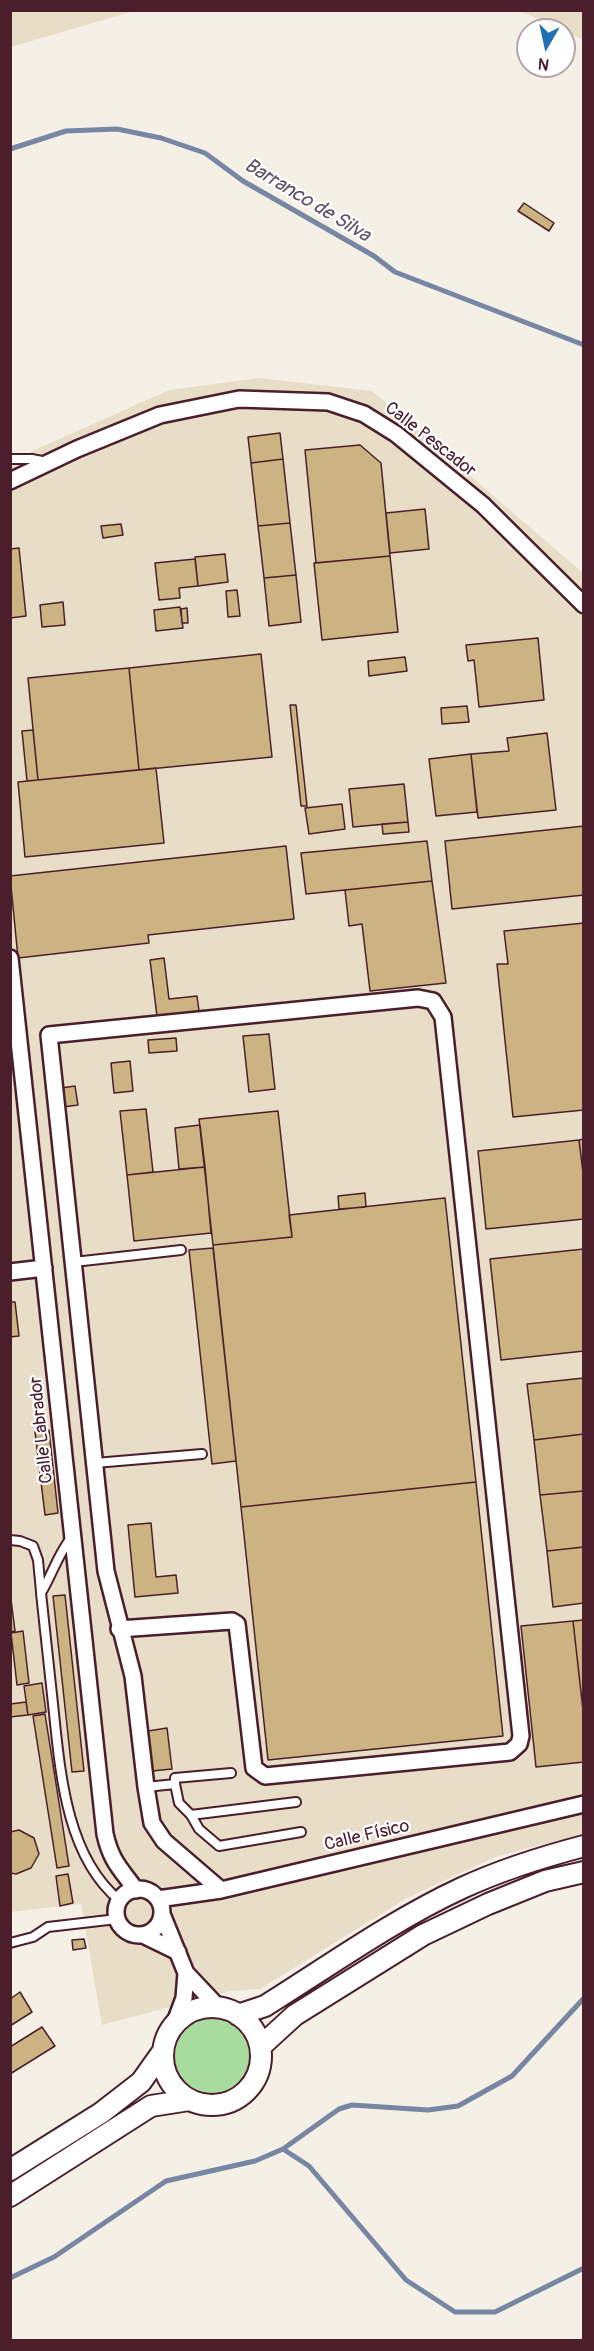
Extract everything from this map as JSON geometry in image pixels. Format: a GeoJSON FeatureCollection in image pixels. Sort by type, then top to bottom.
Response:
{"type":"FeatureCollection","features":[{"type":"Feature","properties":{"kind":"street","name":"Calle Pescador"},"geometry":{"type":"LineString","coordinates":[[10,482],[77,449],[160,415],[239,399],[328,402],[364,414],[396,434],[483,505],[584,605]]}},
{"type":"Feature","properties":{"kind":"street","name":"Calle Labrador"},"geometry":{"type":"LineString","coordinates":[[10,958],[16,1054],[44,1268],[105,1834],[109,1853],[136,1890]]}},
{"type":"Feature","properties":{"kind":"street"},"geometry":{"type":"LineString","coordinates":[[119,1629],[232,1621],[237,1624],[254,1768],[265,1776],[510,1752],[519,1744],[521,1736],[443,1017],[433,1001],[418,998],[49,1035],[106,1571],[119,1629],[133,1676],[152,1823],[164,1841],[220,1890]]}},
{"type":"Feature","properties":{"kind":"street"},"geometry":{"type":"LineString","coordinates":[[10,1272],[44,1268]]}},
{"type":"Feature","properties":{"kind":"street","name":"Calle Físico"},"geometry":{"type":"LineString","coordinates":[[160,1906],[584,1804]]}},
{"type":"Feature","properties":{"kind":"street"},"geometry":{"type":"LineString","coordinates":[[238,2015],[265,2006],[412,1914],[462,1888],[538,1858],[584,1846]]}},
{"type":"Feature","properties":{"kind":"street"},"geometry":{"type":"LineString","coordinates":[[260,2047],[296,2015],[423,1935],[488,1904],[545,1881],[584,1872]]}},
{"type":"Feature","properties":{"kind":"street"},"geometry":{"type":"LineString","coordinates":[[178,1952],[143,1935],[128,1933],[122,1928],[117,1919],[116,1907],[124,1894],[146,1890],[160,1906],[178,1952],[186,1973],[219,2008]]}},
{"type":"Feature","properties":{"kind":"street"},"geometry":{"type":"LineString","coordinates":[[143,1935],[156,1928],[160,1906]]}},
{"type":"Feature","properties":{"kind":"street"},"geometry":{"type":"LineString","coordinates":[[174,2025],[185,2015],[198,2009],[219,2008],[238,2015],[252,2029],[260,2047],[261,2063],[256,2078],[241,2095],[219,2105],[203,2105],[189,2100],[174,2087],[164,2070],[163,2051],[166,2037],[174,2025],[184,1998],[186,1973]]}},
{"type":"Feature","properties":{"kind":"street"},"geometry":{"type":"LineString","coordinates":[[10,2170],[101,2113],[141,2082],[163,2051]]}},
{"type":"Feature","properties":{"kind":"street"},"geometry":{"type":"LineString","coordinates":[[10,2196],[151,2106],[189,2100]]}},
{"type":"Feature","properties":{"kind":"lane"},"geometry":{"type":"LineString","coordinates":[[10,459],[32,459],[51,463]]}},
{"type":"Feature","properties":{"kind":"lane"},"geometry":{"type":"LineString","coordinates":[[74,1262],[181,1250]]}},
{"type":"Feature","properties":{"kind":"lane"},"geometry":{"type":"LineString","coordinates":[[95,1463],[202,1454]]}},
{"type":"Feature","properties":{"kind":"lane"},"geometry":{"type":"LineString","coordinates":[[41,1593],[55,1570],[60,1551],[72,1537]]}},
{"type":"Feature","properties":{"kind":"lane"},"geometry":{"type":"LineString","coordinates":[[10,1540],[33,1546],[38,1560],[61,1773],[71,1820],[88,1863],[104,1888],[119,1900]]}},
{"type":"Feature","properties":{"kind":"lane"},"geometry":{"type":"LineString","coordinates":[[231,1773],[175,1778],[179,1803],[191,1815],[199,1829],[219,1846],[301,1832]]}},
{"type":"Feature","properties":{"kind":"lane"},"geometry":{"type":"LineString","coordinates":[[146,1787],[175,1785]]}},
{"type":"Feature","properties":{"kind":"lane"},"geometry":{"type":"LineString","coordinates":[[191,1815],[296,1802]]}},
{"type":"Feature","properties":{"kind":"lane"},"geometry":{"type":"LineString","coordinates":[[10,1943],[33,1937],[48,1928],[117,1919]]}},
{"type":"Feature","properties":{"kind":"shaded area"},"geometry":{"type":"Polygon","coordinates":[[[11,10],[134,10],[134,11],[11,47],[11,10]]]}},
{"type":"Feature","properties":{"kind":"shaded area"},"geometry":{"type":"Polygon","coordinates":[[[520,11],[583,11],[583,40],[576,36],[576,18],[536,18],[520,11]]]}},
{"type":"Feature","properties":{"kind":"shaded area"},"geometry":{"type":"Polygon","coordinates":[[[259,378],[372,391],[583,573],[583,1834],[495,1857],[407,1898],[260,1989],[230,1991],[102,2025],[81,1904],[11,1912],[10,461],[169,390],[259,378]]]}},
{"type":"Feature","properties":{"kind":"green space"},"geometry":{"type":"Polygon","coordinates":[[[219,2019],[239,2029],[247,2042],[249,2056],[247,2070],[239,2083],[226,2091],[205,2093],[185,2083],[177,2070],[175,2049],[185,2029],[198,2021],[219,2019]]]}},
{"type":"Feature","properties":{"kind":"building"},"geometry":{"type":"Polygon","coordinates":[[[524,203],[554,223],[549,231],[518,211],[524,203]]]}},
{"type":"Feature","properties":{"kind":"building"},"geometry":{"type":"Polygon","coordinates":[[[280,433],[283,459],[251,463],[248,437],[280,433]]]}},
{"type":"Feature","properties":{"kind":"building"},"geometry":{"type":"Polygon","coordinates":[[[360,445],[381,463],[390,556],[316,563],[305,450],[360,445]]]}},
{"type":"Feature","properties":{"kind":"building"},"geometry":{"type":"Polygon","coordinates":[[[283,459],[290,523],[258,526],[251,463],[283,459]]]}},
{"type":"Feature","properties":{"kind":"building"},"geometry":{"type":"Polygon","coordinates":[[[425,509],[429,549],[390,553],[386,513],[425,509]]]}},
{"type":"Feature","properties":{"kind":"building"},"geometry":{"type":"Polygon","coordinates":[[[290,523],[296,575],[264,578],[258,526],[290,523]]]}},
{"type":"Feature","properties":{"kind":"building"},"geometry":{"type":"Polygon","coordinates":[[[121,524],[123,535],[103,538],[101,526],[121,524]]]}},
{"type":"Feature","properties":{"kind":"building"},"geometry":{"type":"Polygon","coordinates":[[[19,548],[26,616],[10,618],[10,549],[19,548]]]}},
{"type":"Feature","properties":{"kind":"building"},"geometry":{"type":"Polygon","coordinates":[[[225,554],[228,582],[198,586],[195,557],[225,554]]]}},
{"type":"Feature","properties":{"kind":"building"},"geometry":{"type":"Polygon","coordinates":[[[390,556],[398,632],[322,640],[314,563],[390,556]]]}},
{"type":"Feature","properties":{"kind":"building"},"geometry":{"type":"Polygon","coordinates":[[[195,559],[198,586],[179,588],[180,598],[159,600],[155,563],[195,559]]]}},
{"type":"Feature","properties":{"kind":"building"},"geometry":{"type":"Polygon","coordinates":[[[296,575],[301,622],[269,626],[264,578],[296,575]]]}},
{"type":"Feature","properties":{"kind":"building"},"geometry":{"type":"Polygon","coordinates":[[[237,590],[240,616],[228,617],[226,591],[237,590]]]}},
{"type":"Feature","properties":{"kind":"building"},"geometry":{"type":"Polygon","coordinates":[[[63,602],[65,625],[42,627],[40,605],[63,602]]]}},
{"type":"Feature","properties":{"kind":"building"},"geometry":{"type":"Polygon","coordinates":[[[180,607],[183,628],[156,631],[154,610],[180,607]]]}},
{"type":"Feature","properties":{"kind":"building"},"geometry":{"type":"Polygon","coordinates":[[[187,608],[188,623],[182,623],[181,609],[187,608]]]}},
{"type":"Feature","properties":{"kind":"building"},"geometry":{"type":"Polygon","coordinates":[[[538,638],[544,700],[479,707],[474,660],[468,661],[466,645],[538,638]]]}},
{"type":"Feature","properties":{"kind":"building"},"geometry":{"type":"Polygon","coordinates":[[[261,654],[272,757],[139,770],[129,668],[261,654]]]}},
{"type":"Feature","properties":{"kind":"building"},"geometry":{"type":"Polygon","coordinates":[[[405,657],[407,671],[369,676],[368,661],[405,657]]]}},
{"type":"Feature","properties":{"kind":"building"},"geometry":{"type":"Polygon","coordinates":[[[129,668],[139,770],[38,780],[28,678],[129,668]]]}},
{"type":"Feature","properties":{"kind":"building"},"geometry":{"type":"Polygon","coordinates":[[[290,705],[296,705],[307,806],[301,806],[290,705]]]}},
{"type":"Feature","properties":{"kind":"building"},"geometry":{"type":"Polygon","coordinates":[[[467,706],[469,722],[442,724],[441,708],[467,706]]]}},
{"type":"Feature","properties":{"kind":"building"},"geometry":{"type":"Polygon","coordinates":[[[33,730],[38,780],[27,781],[22,731],[33,730]]]}},
{"type":"Feature","properties":{"kind":"building"},"geometry":{"type":"Polygon","coordinates":[[[547,733],[556,810],[478,818],[471,754],[509,751],[507,738],[547,733]]]}},
{"type":"Feature","properties":{"kind":"building"},"geometry":{"type":"Polygon","coordinates":[[[471,754],[477,812],[436,816],[429,759],[471,754]]]}},
{"type":"Feature","properties":{"kind":"building"},"geometry":{"type":"Polygon","coordinates":[[[156,768],[164,843],[25,857],[18,782],[156,768]]]}},
{"type":"Feature","properties":{"kind":"building"},"geometry":{"type":"Polygon","coordinates":[[[404,784],[408,822],[353,827],[349,789],[404,784]]]}},
{"type":"Feature","properties":{"kind":"building"},"geometry":{"type":"Polygon","coordinates":[[[342,804],[345,829],[309,834],[305,808],[342,804]]]}},
{"type":"Feature","properties":{"kind":"building"},"geometry":{"type":"Polygon","coordinates":[[[408,822],[409,832],[383,834],[382,824],[408,822]]]}},
{"type":"Feature","properties":{"kind":"building"},"geometry":{"type":"Polygon","coordinates":[[[584,826],[584,895],[452,909],[445,841],[584,826]]]}},
{"type":"Feature","properties":{"kind":"building"},"geometry":{"type":"Polygon","coordinates":[[[427,841],[432,881],[306,894],[301,853],[427,841]]]}},
{"type":"Feature","properties":{"kind":"building"},"geometry":{"type":"Polygon","coordinates":[[[286,846],[294,919],[148,935],[149,943],[18,958],[10,876],[286,846]]]}},
{"type":"Feature","properties":{"kind":"building"},"geometry":{"type":"Polygon","coordinates":[[[432,881],[446,983],[370,991],[362,924],[349,926],[345,890],[432,881]]]}},
{"type":"Feature","properties":{"kind":"building"},"geometry":{"type":"Polygon","coordinates":[[[584,923],[584,1110],[513,1117],[497,964],[508,964],[504,931],[584,923]]]}},
{"type":"Feature","properties":{"kind":"building"},"geometry":{"type":"Polygon","coordinates":[[[164,958],[169,999],[197,996],[199,1011],[157,1016],[150,960],[164,958]]]}},
{"type":"Feature","properties":{"kind":"building"},"geometry":{"type":"Polygon","coordinates":[[[269,1034],[275,1089],[249,1092],[243,1036],[269,1034]]]}},
{"type":"Feature","properties":{"kind":"building"},"geometry":{"type":"Polygon","coordinates":[[[176,1038],[177,1051],[149,1053],[148,1040],[176,1038]]]}},
{"type":"Feature","properties":{"kind":"building"},"geometry":{"type":"Polygon","coordinates":[[[130,1061],[133,1091],[114,1093],[111,1063],[130,1061]]]}},
{"type":"Feature","properties":{"kind":"building"},"geometry":{"type":"Polygon","coordinates":[[[75,1086],[78,1105],[63,1107],[61,1088],[75,1086]]]}},
{"type":"Feature","properties":{"kind":"building"},"geometry":{"type":"Polygon","coordinates":[[[146,1109],[153,1172],[127,1175],[120,1111],[146,1109]]]}},
{"type":"Feature","properties":{"kind":"building"},"geometry":{"type":"Polygon","coordinates":[[[278,1111],[292,1237],[213,1245],[199,1119],[278,1111]]]}},
{"type":"Feature","properties":{"kind":"building"},"geometry":{"type":"Polygon","coordinates":[[[200,1125],[205,1167],[179,1169],[175,1128],[200,1125]]]}},
{"type":"Feature","properties":{"kind":"building"},"geometry":{"type":"Polygon","coordinates":[[[584,1139],[584,1181],[579,1140],[584,1139]]]}},
{"type":"Feature","properties":{"kind":"building"},"geometry":{"type":"Polygon","coordinates":[[[579,1140],[584,1181],[584,1219],[486,1229],[478,1151],[579,1140]]]}},
{"type":"Feature","properties":{"kind":"building"},"geometry":{"type":"Polygon","coordinates":[[[205,1167],[211,1233],[134,1241],[127,1175],[205,1167]]]}},
{"type":"Feature","properties":{"kind":"building"},"geometry":{"type":"Polygon","coordinates":[[[365,1193],[366,1207],[339,1209],[338,1196],[365,1193]]]}},
{"type":"Feature","properties":{"kind":"building"},"geometry":{"type":"Polygon","coordinates":[[[445,1198],[476,1482],[241,1507],[213,1245],[292,1237],[289,1215],[445,1198]]]}},
{"type":"Feature","properties":{"kind":"building"},"geometry":{"type":"Polygon","coordinates":[[[213,1248],[236,1461],[212,1464],[189,1250],[213,1248]]]}},
{"type":"Feature","properties":{"kind":"building"},"geometry":{"type":"Polygon","coordinates":[[[584,1249],[584,1351],[501,1360],[490,1259],[584,1249]]]}},
{"type":"Feature","properties":{"kind":"building"},"geometry":{"type":"Polygon","coordinates":[[[10,1302],[15,1302],[19,1336],[10,1337],[10,1302]]]}},
{"type":"Feature","properties":{"kind":"building"},"geometry":{"type":"Polygon","coordinates":[[[584,1378],[584,1434],[534,1440],[527,1384],[584,1378]]]}},
{"type":"Feature","properties":{"kind":"building"},"geometry":{"type":"Polygon","coordinates":[[[49,1430],[58,1513],[45,1515],[35,1432],[49,1430]]]}},
{"type":"Feature","properties":{"kind":"building"},"geometry":{"type":"Polygon","coordinates":[[[584,1434],[584,1491],[540,1495],[534,1440],[584,1434]]]}},
{"type":"Feature","properties":{"kind":"building"},"geometry":{"type":"Polygon","coordinates":[[[476,1482],[503,1736],[268,1760],[241,1507],[476,1482]]]}},
{"type":"Feature","properties":{"kind":"building"},"geometry":{"type":"Polygon","coordinates":[[[584,1491],[584,1547],[547,1551],[540,1495],[584,1491]]]}},
{"type":"Feature","properties":{"kind":"building"},"geometry":{"type":"Polygon","coordinates":[[[151,1523],[156,1577],[176,1575],[178,1593],[135,1597],[128,1525],[151,1523]]]}},
{"type":"Feature","properties":{"kind":"building"},"geometry":{"type":"Polygon","coordinates":[[[584,1547],[584,1603],[553,1607],[547,1551],[584,1547]]]}},
{"type":"Feature","properties":{"kind":"building"},"geometry":{"type":"Polygon","coordinates":[[[10,1591],[15,1631],[10,1632],[10,1591]]]}},
{"type":"Feature","properties":{"kind":"building"},"geometry":{"type":"Polygon","coordinates":[[[65,1595],[84,1771],[72,1772],[53,1596],[65,1595]]]}},
{"type":"Feature","properties":{"kind":"building"},"geometry":{"type":"Polygon","coordinates":[[[584,1620],[584,1719],[573,1621],[584,1620]]]}},
{"type":"Feature","properties":{"kind":"building"},"geometry":{"type":"Polygon","coordinates":[[[573,1621],[584,1719],[584,1762],[536,1767],[521,1626],[573,1621]]]}},
{"type":"Feature","properties":{"kind":"building"},"geometry":{"type":"Polygon","coordinates":[[[23,1631],[29,1683],[17,1685],[11,1633],[23,1631]]]}},
{"type":"Feature","properties":{"kind":"building"},"geometry":{"type":"Polygon","coordinates":[[[42,1683],[46,1712],[28,1715],[24,1686],[42,1683]]]}},
{"type":"Feature","properties":{"kind":"building"},"geometry":{"type":"Polygon","coordinates":[[[26,1702],[28,1715],[10,1717],[10,1704],[26,1702]]]}},
{"type":"Feature","properties":{"kind":"building"},"geometry":{"type":"Polygon","coordinates":[[[45,1714],[69,1866],[57,1868],[33,1716],[45,1714]]]}},
{"type":"Feature","properties":{"kind":"building"},"geometry":{"type":"Polygon","coordinates":[[[167,1728],[172,1769],[152,1771],[148,1731],[167,1728]]]}},
{"type":"Feature","properties":{"kind":"building"},"geometry":{"type":"Polygon","coordinates":[[[19,1830],[34,1838],[39,1854],[31,1868],[16,1874],[10,1873],[10,1832],[19,1830]]]}},
{"type":"Feature","properties":{"kind":"building"},"geometry":{"type":"Polygon","coordinates":[[[68,1874],[73,1903],[60,1906],[56,1876],[68,1874]]]}},
{"type":"Feature","properties":{"kind":"building"},"geometry":{"type":"Polygon","coordinates":[[[84,1939],[86,1948],[73,1950],[72,1940],[84,1939]]]}},
{"type":"Feature","properties":{"kind":"building"},"geometry":{"type":"Polygon","coordinates":[[[20,1992],[32,2012],[10,2026],[10,1999],[20,1992]]]}},
{"type":"Feature","properties":{"kind":"building"},"geometry":{"type":"Polygon","coordinates":[[[42,2027],[55,2046],[10,2074],[10,2047],[42,2027]]]}},
{"type":"Feature","properties":{"kind":"waterway","name":"Barranco de Silva"},"geometry":{"type":"LineString","coordinates":[[10,149],[66,131],[117,129],[161,138],[205,153],[243,181],[374,256],[395,272],[584,345]]}},
{"type":"Feature","properties":{"kind":"waterway"},"geometry":{"type":"LineString","coordinates":[[10,2278],[54,2257],[166,2181],[255,2161],[283,2149],[339,2109],[352,2105],[428,2110],[458,2106],[512,2076],[584,1998]]}},
{"type":"Feature","properties":{"kind":"waterway"},"geometry":{"type":"LineString","coordinates":[[283,2149],[309,2166],[406,2280],[455,2312],[495,2312],[584,2268]]}}]}
